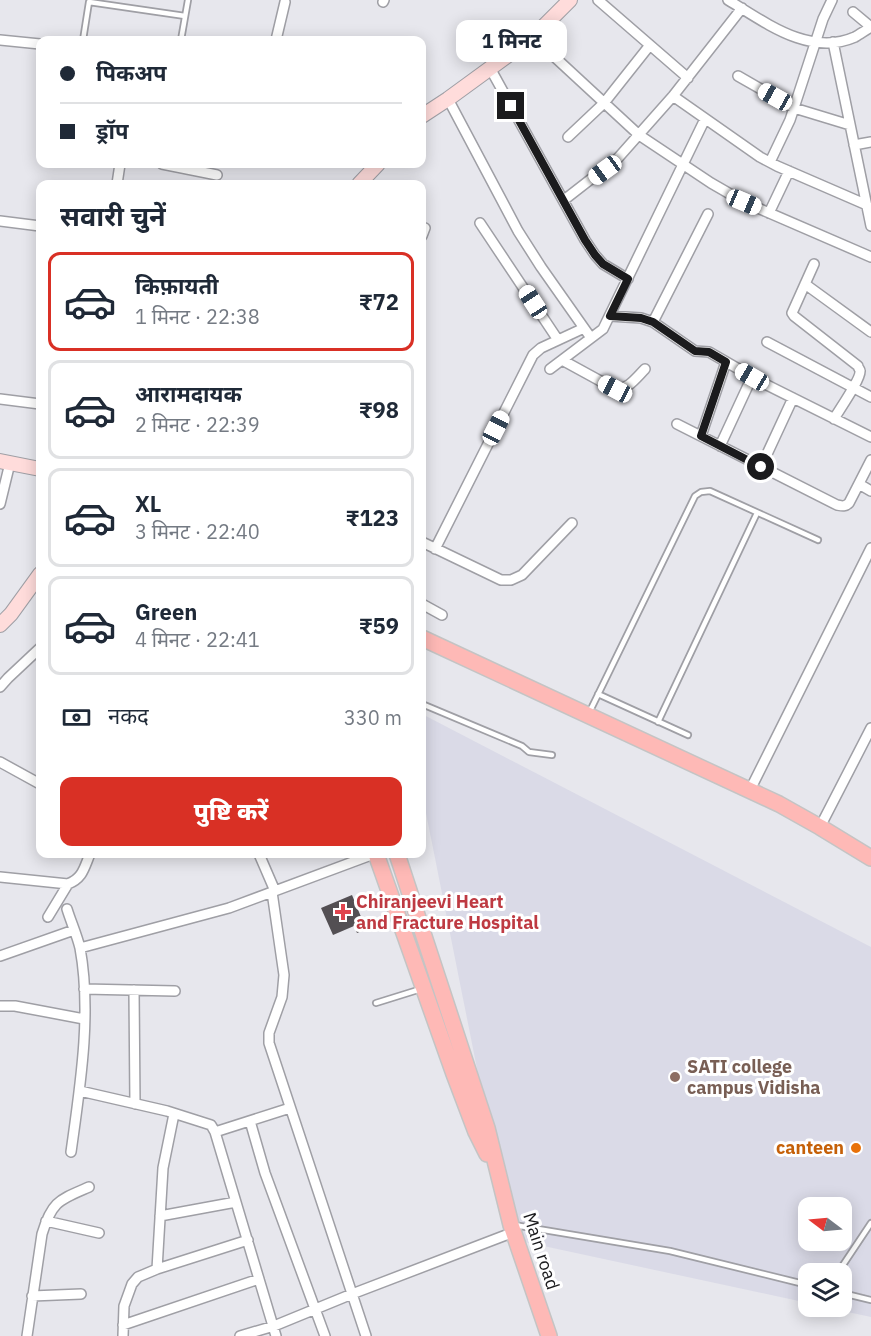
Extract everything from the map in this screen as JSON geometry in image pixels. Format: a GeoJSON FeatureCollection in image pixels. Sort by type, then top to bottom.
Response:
{"type":"FeatureCollection","features":[{"type":"Feature","properties":{"kind":"main road"},"geometry":{"type":"LineString","coordinates":[[426,112],[448,99],[533,37],[563,2]]}},
{"type":"Feature","properties":{"kind":"main road"},"geometry":{"type":"LineString","coordinates":[[364,180],[374,168]]}},
{"type":"Feature","properties":{"kind":"main road"},"geometry":{"type":"LineString","coordinates":[[5,462],[36,468]]}},
{"type":"Feature","properties":{"kind":"main road"},"geometry":{"type":"LineString","coordinates":[[0,625],[36,580]]}},
{"type":"Feature","properties":{"kind":"main road"},"geometry":{"type":"LineString","coordinates":[[426,640],[780,804],[869,853]]}},
{"type":"Feature","properties":{"kind":"main road"},"geometry":{"type":"LineString","coordinates":[[376,858],[476,1132],[498,1178]]}},
{"type":"Feature","properties":{"kind":"main road"},"geometry":{"type":"LineString","coordinates":[[398,858],[486,1128],[498,1178]]}},
{"type":"Feature","properties":{"kind":"main road","name":"Main road"},"geometry":{"type":"LineString","coordinates":[[498,1178],[512,1228],[549,1336]]}},
{"type":"Feature","properties":{"kind":"street"},"geometry":{"type":"LineString","coordinates":[[598,0],[688,78]]}},
{"type":"Feature","properties":{"kind":"street"},"geometry":{"type":"LineString","coordinates":[[728,0],[781,31],[816,43],[855,37],[871,27],[854,12]]}},
{"type":"Feature","properties":{"kind":"street"},"geometry":{"type":"LineString","coordinates":[[770,162],[794,108],[830,3],[819,0]]}},
{"type":"Feature","properties":{"kind":"street"},"geometry":{"type":"LineString","coordinates":[[277,36],[285,2]]}},
{"type":"Feature","properties":{"kind":"street"},"geometry":{"type":"LineString","coordinates":[[564,200],[618,158],[688,78],[742,8]]}},
{"type":"Feature","properties":{"kind":"street"},"geometry":{"type":"LineString","coordinates":[[533,37],[639,135],[711,183],[744,202],[871,257]]}},
{"type":"Feature","properties":{"kind":"street"},"geometry":{"type":"LineString","coordinates":[[0,40],[36,44]]}},
{"type":"Feature","properties":{"kind":"street"},"geometry":{"type":"LineString","coordinates":[[833,42],[868,200],[871,226]]}},
{"type":"Feature","properties":{"kind":"street"},"geometry":{"type":"LineString","coordinates":[[568,137],[604,103],[650,45]]}},
{"type":"Feature","properties":{"kind":"street"},"geometry":{"type":"LineString","coordinates":[[490,68],[585,240],[603,264],[628,279]]}},
{"type":"Feature","properties":{"kind":"street"},"geometry":{"type":"LineString","coordinates":[[738,76],[794,108],[850,125]]}},
{"type":"Feature","properties":{"kind":"street"},"geometry":{"type":"LineString","coordinates":[[673,96],[770,162],[868,200]]}},
{"type":"Feature","properties":{"kind":"street"},"geometry":{"type":"LineString","coordinates":[[448,99],[518,231],[591,338]]}},
{"type":"Feature","properties":{"kind":"street"},"geometry":{"type":"LineString","coordinates":[[550,369],[603,329],[705,119]]}},
{"type":"Feature","properties":{"kind":"street"},"geometry":{"type":"LineString","coordinates":[[854,145],[871,142]]}},
{"type":"Feature","properties":{"kind":"street"},"geometry":{"type":"LineString","coordinates":[[180,168],[217,176]]}},
{"type":"Feature","properties":{"kind":"street"},"geometry":{"type":"LineString","coordinates":[[769,213],[789,171]]}},
{"type":"Feature","properties":{"kind":"street"},"geometry":{"type":"LineString","coordinates":[[653,322],[708,214]]}},
{"type":"Feature","properties":{"kind":"street"},"geometry":{"type":"LineString","coordinates":[[0,221],[36,226]]}},
{"type":"Feature","properties":{"kind":"street"},"geometry":{"type":"LineString","coordinates":[[480,223],[558,340]]}},
{"type":"Feature","properties":{"kind":"street"},"geometry":{"type":"LineString","coordinates":[[814,264],[792,312],[794,316],[858,366],[860,374],[834,419]]}},
{"type":"Feature","properties":{"kind":"street"},"geometry":{"type":"LineString","coordinates":[[805,284],[871,332]]}},
{"type":"Feature","properties":{"kind":"street"},"geometry":{"type":"LineString","coordinates":[[610,316],[641,318],[653,322],[695,351],[709,352],[752,377],[871,437]]}},
{"type":"Feature","properties":{"kind":"street"},"geometry":{"type":"LineString","coordinates":[[435,549],[533,355],[541,348],[584,328]]}},
{"type":"Feature","properties":{"kind":"street"},"geometry":{"type":"LineString","coordinates":[[767,342],[871,397]]}},
{"type":"Feature","properties":{"kind":"street"},"geometry":{"type":"LineString","coordinates":[[562,360],[615,389],[622,390],[645,369]]}},
{"type":"Feature","properties":{"kind":"street"},"geometry":{"type":"LineString","coordinates":[[701,436],[726,362]]}},
{"type":"Feature","properties":{"kind":"street"},"geometry":{"type":"LineString","coordinates":[[720,446],[752,377]]}},
{"type":"Feature","properties":{"kind":"street"},"geometry":{"type":"LineString","coordinates":[[761,467],[793,398]]}},
{"type":"Feature","properties":{"kind":"street"},"geometry":{"type":"LineString","coordinates":[[0,399],[36,404]]}},
{"type":"Feature","properties":{"kind":"street"},"geometry":{"type":"LineString","coordinates":[[677,424],[842,507],[849,503],[871,460]]}},
{"type":"Feature","properties":{"kind":"street"},"geometry":{"type":"LineString","coordinates":[[0,504],[5,462]]}},
{"type":"Feature","properties":{"kind":"street"},"geometry":{"type":"LineString","coordinates":[[859,484],[871,491]]}},
{"type":"Feature","properties":{"kind":"street"},"geometry":{"type":"LineString","coordinates":[[426,544],[501,580],[511,580],[522,575],[572,523]]}},
{"type":"Feature","properties":{"kind":"street"},"geometry":{"type":"LineString","coordinates":[[750,790],[871,548]]}},
{"type":"Feature","properties":{"kind":"street"},"geometry":{"type":"LineString","coordinates":[[426,606],[442,615]]}},
{"type":"Feature","properties":{"kind":"street"},"geometry":{"type":"LineString","coordinates":[[0,687],[36,652]]}},
{"type":"Feature","properties":{"kind":"street"},"geometry":{"type":"LineString","coordinates":[[820,826],[871,728]]}},
{"type":"Feature","properties":{"kind":"street"},"geometry":{"type":"LineString","coordinates":[[0,762],[36,782]]}},
{"type":"Feature","properties":{"kind":"street"},"geometry":{"type":"LineString","coordinates":[[0,877],[68,884],[76,881],[81,875],[88,858]]}},
{"type":"Feature","properties":{"kind":"street"},"geometry":{"type":"LineString","coordinates":[[261,858],[273,891],[284,975],[282,997],[269,1032],[268,1042],[366,1336]]}},
{"type":"Feature","properties":{"kind":"street"},"geometry":{"type":"LineString","coordinates":[[80,948],[229,908],[364,858]]}},
{"type":"Feature","properties":{"kind":"street"},"geometry":{"type":"LineString","coordinates":[[48,917],[68,884]]}},
{"type":"Feature","properties":{"kind":"street"},"geometry":{"type":"LineString","coordinates":[[67,909],[80,948],[84,979],[80,1091],[71,1152]]}},
{"type":"Feature","properties":{"kind":"street"},"geometry":{"type":"LineString","coordinates":[[0,956],[74,930]]}},
{"type":"Feature","properties":{"kind":"street"},"geometry":{"type":"LineString","coordinates":[[84,988],[175,991]]}},
{"type":"Feature","properties":{"kind":"street"},"geometry":{"type":"LineString","coordinates":[[134,990],[135,1104]]}},
{"type":"Feature","properties":{"kind":"street"},"geometry":{"type":"LineString","coordinates":[[0,1005],[84,1019]]}},
{"type":"Feature","properties":{"kind":"street"},"geometry":{"type":"LineString","coordinates":[[80,1091],[211,1125],[275,1331]]}},
{"type":"Feature","properties":{"kind":"street"},"geometry":{"type":"LineString","coordinates":[[215,1132],[290,1108]]}},
{"type":"Feature","properties":{"kind":"street"},"geometry":{"type":"LineString","coordinates":[[157,1269],[163,1168],[174,1114]]}},
{"type":"Feature","properties":{"kind":"street"},"geometry":{"type":"LineString","coordinates":[[250,1121],[265,1173],[325,1336]]}},
{"type":"Feature","properties":{"kind":"street"},"geometry":{"type":"LineString","coordinates":[[27,1336],[42,1234],[46,1221],[53,1206],[63,1198],[89,1187]]}},
{"type":"Feature","properties":{"kind":"street"},"geometry":{"type":"LineString","coordinates":[[160,1216],[236,1202]]}},
{"type":"Feature","properties":{"kind":"street"},"geometry":{"type":"LineString","coordinates":[[46,1221],[99,1233]]}},
{"type":"Feature","properties":{"kind":"street"},"geometry":{"type":"LineString","coordinates":[[240,1336],[275,1331],[315,1310],[512,1228]]}},
{"type":"Feature","properties":{"kind":"street"},"geometry":{"type":"LineString","coordinates":[[123,1336],[124,1306],[132,1284],[138,1277],[248,1240]]}},
{"type":"Feature","properties":{"kind":"street"},"geometry":{"type":"LineString","coordinates":[[123,1325],[259,1279]]}},
{"type":"Feature","properties":{"kind":"street"},"geometry":{"type":"LineString","coordinates":[[32,1296],[81,1294]]}},
{"type":"Feature","properties":{"kind":"lane"},"geometry":{"type":"LineString","coordinates":[[182,36],[188,0]]}},
{"type":"Feature","properties":{"kind":"lane"},"geometry":{"type":"LineString","coordinates":[[84,36],[89,1],[185,16]]}},
{"type":"Feature","properties":{"kind":"lane"},"geometry":{"type":"LineString","coordinates":[[588,715],[695,496],[701,492],[710,491],[818,540]]}},
{"type":"Feature","properties":{"kind":"lane"},"geometry":{"type":"LineString","coordinates":[[658,722],[758,513]]}},
{"type":"Feature","properties":{"kind":"lane"},"geometry":{"type":"LineString","coordinates":[[598,694],[688,735]]}},
{"type":"Feature","properties":{"kind":"lane"},"geometry":{"type":"LineString","coordinates":[[426,706],[522,746],[530,752],[552,755]]}},
{"type":"Feature","properties":{"kind":"lane"},"geometry":{"type":"LineString","coordinates":[[376,1003],[424,989]]}},
{"type":"Feature","properties":{"kind":"lane"},"geometry":{"type":"LineString","coordinates":[[844,1263],[871,1223]]}},
{"type":"Feature","properties":{"kind":"lane"},"geometry":{"type":"LineString","coordinates":[[512,1228],[670,1251],[798,1283]]}},
{"type":"Feature","properties":{"kind":"lane"},"geometry":{"type":"LineString","coordinates":[[852,1295],[871,1300]]}},
{"type":"Feature","properties":{"kind":"shaded area","name":"SATI college campus Vidisha"},"geometry":{"type":"Polygon","coordinates":[[[426,716],[871,947],[871,1317],[852,1313],[852,1263],[798,1263],[798,1301],[511,1239],[426,813],[426,716]]]}},
{"type":"Feature","properties":{"kind":"building"},"geometry":{"type":"Polygon","coordinates":[[[352,895],[366,929],[357,933],[354,926],[333,935],[321,908],[352,895]]]}},
{"type":"Feature","properties":{"kind":"place","name":"Chiranjeevi Heart and Fracture Hospital"},"geometry":{"type":"Point","coordinates":[343,912]}},
{"type":"Feature","properties":{"kind":"place","name":"SATI college campus Vidisha"},"geometry":{"type":"Point","coordinates":[675,1077]}},
{"type":"Feature","properties":{"kind":"place","name":"canteen"},"geometry":{"type":"Point","coordinates":[856,1148]}},
{"type":"Feature","properties":{"kind":"route"},"geometry":{"type":"LineString","coordinates":[[511,106],[595,255],[603,264],[628,279],[610,316],[641,318],[653,322],[695,351],[709,352],[726,362],[701,436],[761,467]]}}]}
